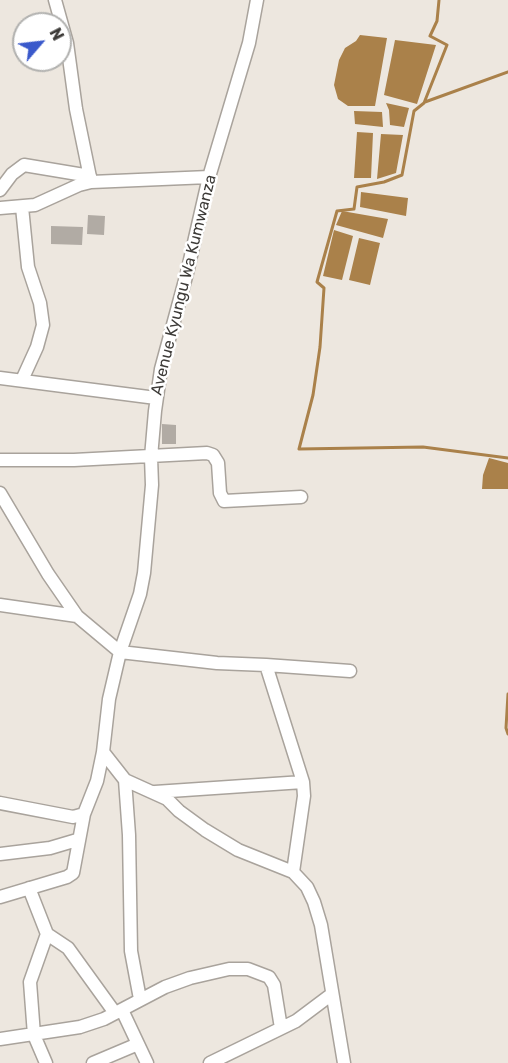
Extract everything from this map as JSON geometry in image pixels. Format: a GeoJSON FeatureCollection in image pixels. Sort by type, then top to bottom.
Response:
{"type":"FeatureCollection","features":[{"type":"Feature","properties":{"kind":"street"},"geometry":{"type":"LineString","coordinates":[[55,0],[67,44],[76,109],[90,179]]}},
{"type":"Feature","properties":{"kind":"street","name":"Avenue Kyungu Wa Kumwanza"},"geometry":{"type":"LineString","coordinates":[[29,888],[73,873],[84,814],[97,781],[109,699],[120,652],[140,594],[144,573],[152,485],[151,457],[156,398],[209,177],[249,43],[257,0]]}},
{"type":"Feature","properties":{"kind":"street"},"geometry":{"type":"LineString","coordinates":[[0,189],[12,174],[24,165],[90,179],[209,177]]}},
{"type":"Feature","properties":{"kind":"street"},"geometry":{"type":"LineString","coordinates":[[0,208],[22,207],[44,202],[90,179]]}},
{"type":"Feature","properties":{"kind":"street"},"geometry":{"type":"LineString","coordinates":[[21,380],[38,347],[43,325],[40,303],[28,267],[22,207]]}},
{"type":"Feature","properties":{"kind":"street"},"geometry":{"type":"LineString","coordinates":[[0,378],[156,398]]}},
{"type":"Feature","properties":{"kind":"street"},"geometry":{"type":"LineString","coordinates":[[0,460],[151,457],[207,453],[213,455],[218,463],[222,499],[228,502],[301,496]]}},
{"type":"Feature","properties":{"kind":"street"},"geometry":{"type":"LineString","coordinates":[[0,493],[48,574],[77,616],[120,652],[217,663],[266,664],[351,671]]}},
{"type":"Feature","properties":{"kind":"street"},"geometry":{"type":"LineString","coordinates":[[0,605],[77,616]]}},
{"type":"Feature","properties":{"kind":"street"},"geometry":{"type":"LineString","coordinates":[[266,664],[303,782],[304,795],[293,872]]}},
{"type":"Feature","properties":{"kind":"street"},"geometry":{"type":"LineString","coordinates":[[103,752],[125,780],[167,799],[179,812],[238,850],[293,872],[307,887],[321,924],[344,1063]]}},
{"type":"Feature","properties":{"kind":"street"},"geometry":{"type":"LineString","coordinates":[[125,780],[129,835],[131,951],[141,999]]}},
{"type":"Feature","properties":{"kind":"street"},"geometry":{"type":"LineString","coordinates":[[155,792],[303,782]]}},
{"type":"Feature","properties":{"kind":"street"},"geometry":{"type":"LineString","coordinates":[[0,803],[74,817],[84,814]]}},
{"type":"Feature","properties":{"kind":"street"},"geometry":{"type":"LineString","coordinates":[[0,854],[50,848],[78,840]]}},
{"type":"Feature","properties":{"kind":"street"},"geometry":{"type":"LineString","coordinates":[[0,897],[29,888],[47,934],[68,948],[119,1012],[147,1063]]}},
{"type":"Feature","properties":{"kind":"street"},"geometry":{"type":"LineString","coordinates":[[46,1063],[34,1035],[30,982],[47,934]]}},
{"type":"Feature","properties":{"kind":"street"},"geometry":{"type":"LineString","coordinates":[[0,1039],[80,1027],[119,1012],[165,987],[190,978],[229,969],[248,969],[269,977],[274,985],[281,1028]]}},
{"type":"Feature","properties":{"kind":"street"},"geometry":{"type":"LineString","coordinates":[[210,1063],[310,1012],[332,994]]}},
{"type":"Feature","properties":{"kind":"street"},"geometry":{"type":"LineString","coordinates":[[93,1063],[138,1044]]}},
{"type":"Feature","properties":{"kind":"shaded area"},"geometry":{"type":"Polygon","coordinates":[[[360,35],[387,38],[375,106],[348,106],[338,99],[334,85],[339,60],[345,48],[356,41],[360,35]]]}},
{"type":"Feature","properties":{"kind":"shaded area"},"geometry":{"type":"Polygon","coordinates":[[[395,40],[436,45],[417,104],[384,95],[395,40]]]}},
{"type":"Feature","properties":{"kind":"shaded area"},"geometry":{"type":"Polygon","coordinates":[[[386,103],[409,108],[404,127],[390,125],[386,103]]]}},
{"type":"Feature","properties":{"kind":"shaded area"},"geometry":{"type":"Polygon","coordinates":[[[354,111],[382,112],[383,127],[355,124],[354,111]]]}},
{"type":"Feature","properties":{"kind":"shaded area"},"geometry":{"type":"Polygon","coordinates":[[[357,132],[373,133],[371,178],[354,178],[357,132]]]}},
{"type":"Feature","properties":{"kind":"shaded area"},"geometry":{"type":"Polygon","coordinates":[[[381,134],[403,135],[396,173],[377,179],[381,134]]]}},
{"type":"Feature","properties":{"kind":"shaded area"},"geometry":{"type":"Polygon","coordinates":[[[361,192],[408,198],[406,216],[360,207],[361,192]]]}},
{"type":"Feature","properties":{"kind":"shaded area"},"geometry":{"type":"Polygon","coordinates":[[[342,211],[388,219],[383,238],[336,225],[342,211]]]}},
{"type":"Feature","properties":{"kind":"shaded area"},"geometry":{"type":"Polygon","coordinates":[[[334,230],[353,236],[342,280],[323,276],[334,230]]]}},
{"type":"Feature","properties":{"kind":"shaded area"},"geometry":{"type":"Polygon","coordinates":[[[359,238],[380,243],[370,285],[349,280],[359,238]]]}},
{"type":"Feature","properties":{"kind":"shaded area"},"geometry":{"type":"Polygon","coordinates":[[[489,458],[508,463],[508,489],[482,489],[483,475],[489,458]]]}},
{"type":"Feature","properties":{"kind":"building"},"geometry":{"type":"Polygon","coordinates":[[[88,215],[105,216],[104,235],[87,234],[88,215]]]}},
{"type":"Feature","properties":{"kind":"building"},"geometry":{"type":"Polygon","coordinates":[[[51,226],[83,227],[82,245],[51,244],[51,226]]]}},
{"type":"Feature","properties":{"kind":"building"},"geometry":{"type":"Polygon","coordinates":[[[162,424],[176,425],[176,444],[162,444],[162,424]]]}},
{"type":"Feature","properties":{"kind":"waterway"},"geometry":{"type":"LineString","coordinates":[[439,0],[437,21],[430,36],[447,45],[424,103],[414,111],[402,175],[384,182],[357,187],[354,209],[337,211],[317,282],[324,288],[320,347],[313,395],[299,449],[423,447],[508,458]]}},
{"type":"Feature","properties":{"kind":"waterway"},"geometry":{"type":"LineString","coordinates":[[425,102],[508,72]]}},
{"type":"Feature","properties":{"kind":"waterway"},"geometry":{"type":"LineString","coordinates":[[508,694],[506,728],[508,734]]}}]}
